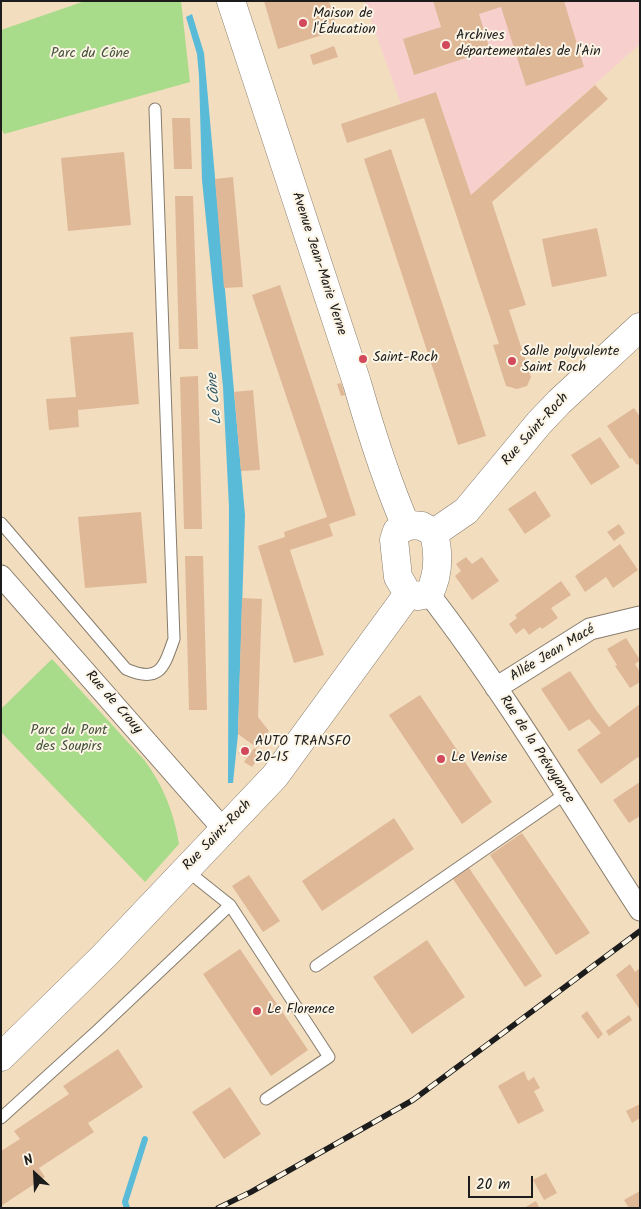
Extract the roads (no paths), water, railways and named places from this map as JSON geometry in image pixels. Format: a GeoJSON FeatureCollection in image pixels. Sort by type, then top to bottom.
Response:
{"type":"FeatureCollection","features":[{"type":"Feature","properties":{"kind":"street","name":"Avenue Jean-Marie Verne"},"geometry":{"type":"LineString","coordinates":[[231,1],[374,440],[406,526]]}},
{"type":"Feature","properties":{"kind":"street","name":"Rue Saint-Roch"},"geometry":{"type":"LineString","coordinates":[[434,533],[466,511],[539,423],[559,402],[640,328]]}},
{"type":"Feature","properties":{"kind":"street"},"geometry":{"type":"LineString","coordinates":[[411,524],[422,526],[434,533],[438,549],[434,584],[419,594],[398,577],[394,540],[397,531],[411,524]]}},
{"type":"Feature","properties":{"kind":"street","name":"Rue de Crouy"},"geometry":{"type":"LineString","coordinates":[[1,576],[224,830]]}},
{"type":"Feature","properties":{"kind":"street","name":"Rue Saint-Roch"},"geometry":{"type":"LineString","coordinates":[[1,1057],[104,956],[275,776],[419,594]]}},
{"type":"Feature","properties":{"kind":"street","name":"Rue de la Prévoyance"},"geometry":{"type":"LineString","coordinates":[[419,594],[461,637],[640,910]]}},
{"type":"Feature","properties":{"kind":"street","name":"Allée Jean Macé"},"geometry":{"type":"LineString","coordinates":[[496,688],[590,629],[640,617]]}},
{"type":"Feature","properties":{"kind":"lane"},"geometry":{"type":"LineString","coordinates":[[1,523],[126,669],[140,675],[157,673],[166,664],[174,639],[155,109]]}},
{"type":"Feature","properties":{"kind":"lane"},"geometry":{"type":"LineString","coordinates":[[316,966],[565,794]]}},
{"type":"Feature","properties":{"kind":"lane"},"geometry":{"type":"LineString","coordinates":[[186,870],[230,905],[329,1057],[266,1099]]}},
{"type":"Feature","properties":{"kind":"lane"},"geometry":{"type":"LineString","coordinates":[[1,1118],[98,1030],[230,905]]}},
{"type":"Feature","properties":{"kind":"water","name":"Le Cône"},"geometry":{"type":"Polygon","coordinates":[[[192,14],[204,53],[245,515],[238,734],[233,783],[228,783],[229,507],[223,387],[202,180],[197,54],[186,17],[192,14]]]}},
{"type":"Feature","properties":{"kind":"waterway","name":"Le Cône"},"geometry":{"type":"LineString","coordinates":[[127,1208],[125,1202],[145,1139]]}},
{"type":"Feature","properties":{"kind":"railway"},"geometry":{"type":"LineString","coordinates":[[218,1208],[251,1192],[413,1100],[640,931]]}},
{"type":"Feature","properties":{"kind":"place","name":"Maison de l'Éducation"},"geometry":{"type":"Point","coordinates":[303,23]}},
{"type":"Feature","properties":{"kind":"place","name":"Archives départementales de l'Ain"},"geometry":{"type":"Point","coordinates":[446,45]}},
{"type":"Feature","properties":{"kind":"place","name":"Saint-Roch"},"geometry":{"type":"Point","coordinates":[363,359]}},
{"type":"Feature","properties":{"kind":"place","name":"Salle polyvalente Saint Roch"},"geometry":{"type":"Point","coordinates":[512,361]}},
{"type":"Feature","properties":{"kind":"place","name":"AUTO TRANSFO 20-15"},"geometry":{"type":"Point","coordinates":[245,751]}},
{"type":"Feature","properties":{"kind":"place","name":"Le Venise"},"geometry":{"type":"Point","coordinates":[441,759]}},
{"type":"Feature","properties":{"kind":"place","name":"Le Florence"},"geometry":{"type":"Point","coordinates":[257,1011]}},
{"type":"Feature","properties":{"kind":"park label","name":"Parc du Cône"},"geometry":{"type":"Point","coordinates":[90,55]}},
{"type":"Feature","properties":{"kind":"park label","name":"Parc du Pont des Soupirs"},"geometry":{"type":"Point","coordinates":[69,740]}}]}
